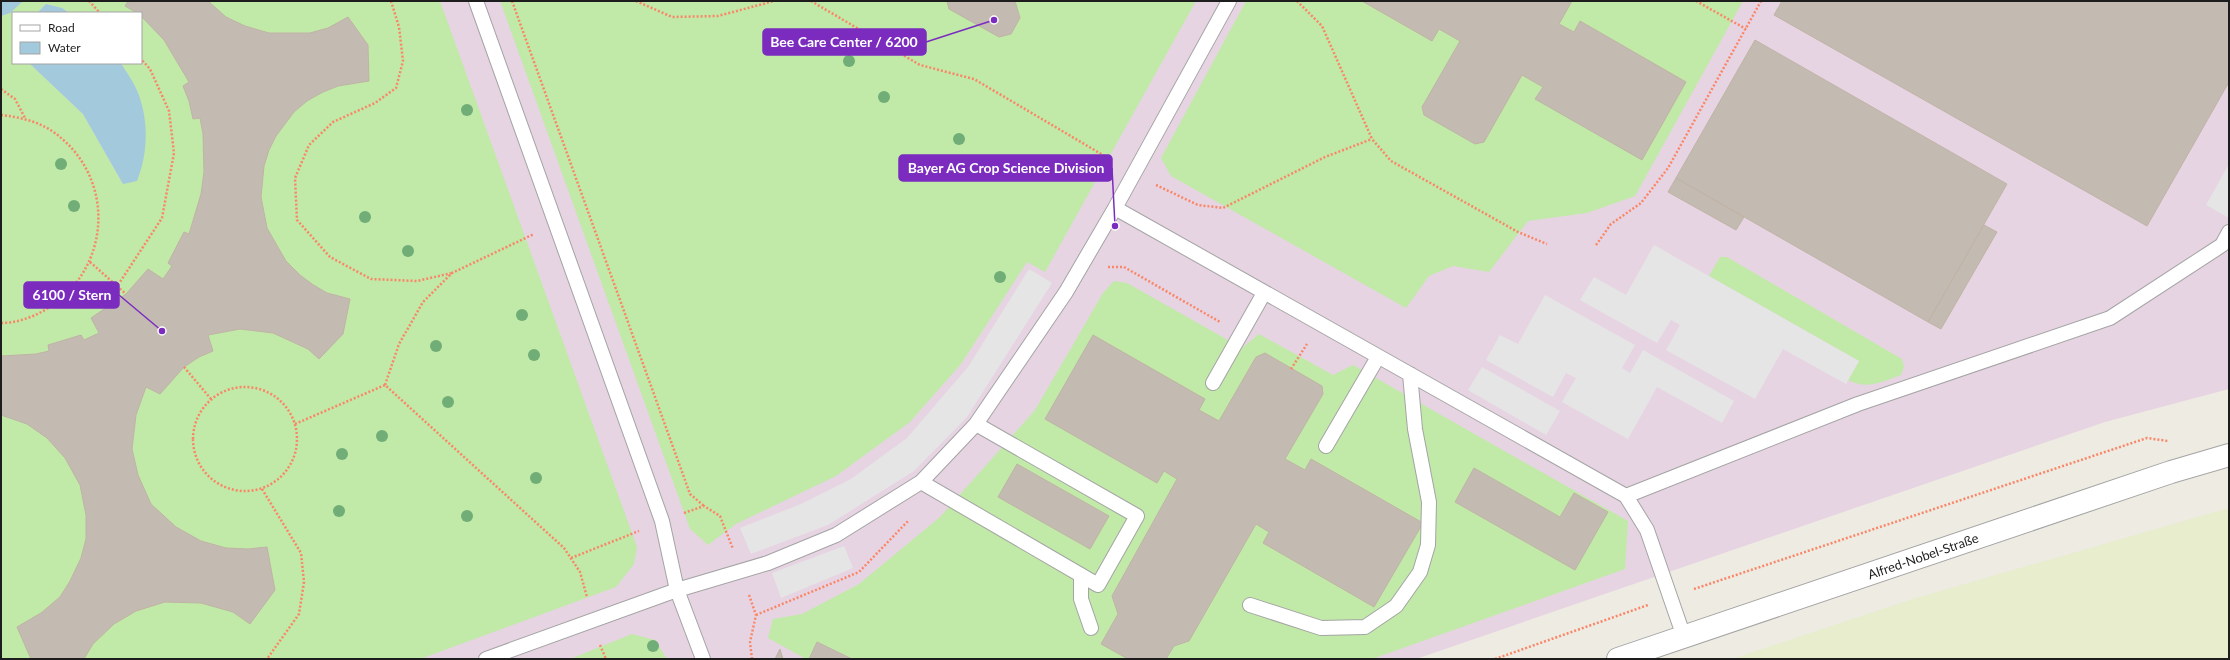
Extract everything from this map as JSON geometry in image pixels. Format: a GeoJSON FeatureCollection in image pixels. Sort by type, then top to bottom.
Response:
{"type":"FeatureCollection","features":[{"type":"Feature","properties":{"kind":"street","name":"Alfred-Nobel-Straße"},"geometry":{"type":"LineString","coordinates":[[1618,659],[2171,472],[2229,455]]}},
{"type":"Feature","properties":{"kind":"lane"},"geometry":{"type":"LineString","coordinates":[[476,1],[557,222],[662,521],[677,590],[702,659]]}},
{"type":"Feature","properties":{"kind":"lane"},"geometry":{"type":"LineString","coordinates":[[486,659],[593,619],[677,590],[768,563],[836,535],[921,482],[976,424],[1066,292],[1135,174],[1229,1]]}},
{"type":"Feature","properties":{"kind":"lane"},"geometry":{"type":"LineString","coordinates":[[1114,208],[1626,496],[1647,530],[1684,637]]}},
{"type":"Feature","properties":{"kind":"lane"},"geometry":{"type":"LineString","coordinates":[[1626,496],[1858,404],[2110,318],[2222,245],[2229,232]]}},
{"type":"Feature","properties":{"kind":"lane"},"geometry":{"type":"LineString","coordinates":[[1213,383],[1264,293]]}},
{"type":"Feature","properties":{"kind":"lane"},"geometry":{"type":"LineString","coordinates":[[1326,446],[1378,357]]}},
{"type":"Feature","properties":{"kind":"lane"},"geometry":{"type":"LineString","coordinates":[[1250,605],[1321,628],[1365,627],[1396,606],[1420,572],[1428,545],[1429,502],[1415,429],[1410,374]]}},
{"type":"Feature","properties":{"kind":"lane"},"geometry":{"type":"LineString","coordinates":[[921,482],[1098,586],[1137,516],[976,424]]}},
{"type":"Feature","properties":{"kind":"lane"},"geometry":{"type":"LineString","coordinates":[[1081,575],[1081,599],[1091,628]]}},
{"type":"Feature","properties":{"kind":"path"},"geometry":{"type":"LineString","coordinates":[[90,1],[99,12]]}},
{"type":"Feature","properties":{"kind":"path"},"geometry":{"type":"LineString","coordinates":[[391,1],[399,27],[404,61],[396,88],[375,102],[333,122],[309,145],[295,178],[297,220],[330,257],[371,279],[417,280],[452,273],[557,222]]}},
{"type":"Feature","properties":{"kind":"path"},"geometry":{"type":"LineString","coordinates":[[512,1],[690,494],[704,506]]}},
{"type":"Feature","properties":{"kind":"path"},"geometry":{"type":"LineString","coordinates":[[636,1],[672,17],[718,16],[774,1]]}},
{"type":"Feature","properties":{"kind":"path"},"geometry":{"type":"LineString","coordinates":[[811,1],[920,65],[974,79],[1135,174],[1198,206],[1223,208],[1325,157],[1372,139]]}},
{"type":"Feature","properties":{"kind":"path"},"geometry":{"type":"LineString","coordinates":[[1297,1],[1322,26],[1372,139],[1391,161],[1518,232],[1547,244]]}},
{"type":"Feature","properties":{"kind":"path"},"geometry":{"type":"LineString","coordinates":[[1696,1],[1746,29]]}},
{"type":"Feature","properties":{"kind":"path"},"geometry":{"type":"LineString","coordinates":[[1596,245],[1610,224],[1641,203],[1668,168],[1761,1]]}},
{"type":"Feature","properties":{"kind":"path"},"geometry":{"type":"LineString","coordinates":[[118,285],[162,218],[174,153],[169,111],[150,69],[142,60]]}},
{"type":"Feature","properties":{"kind":"path"},"geometry":{"type":"LineString","coordinates":[[1,89],[15,99],[26,118]]}},
{"type":"Feature","properties":{"kind":"path"},"geometry":{"type":"LineString","coordinates":[[1,115],[26,118],[52,131],[75,151],[90,176],[98,205],[98,234],[90,262],[71,291],[44,312],[12,323],[1,323]]}},
{"type":"Feature","properties":{"kind":"path"},"geometry":{"type":"LineString","coordinates":[[90,262],[118,285],[126,294]]}},
{"type":"Feature","properties":{"kind":"path"},"geometry":{"type":"LineString","coordinates":[[295,424],[385,385],[399,344],[423,302],[452,273]]}},
{"type":"Feature","properties":{"kind":"path"},"geometry":{"type":"LineString","coordinates":[[184,367],[211,399]]}},
{"type":"Feature","properties":{"kind":"path"},"geometry":{"type":"LineString","coordinates":[[385,385],[564,548],[580,572],[600,645],[606,659]]}},
{"type":"Feature","properties":{"kind":"path"},"geometry":{"type":"LineString","coordinates":[[242,387],[259,389],[275,397],[287,409],[295,424],[297,440],[294,456],[288,470],[276,481],[262,489],[244,492],[226,488],[211,479],[199,465],[193,448],[193,430],[199,413],[211,399],[225,391],[242,387]]}},
{"type":"Feature","properties":{"kind":"path"},"geometry":{"type":"LineString","coordinates":[[1495,659],[1670,597],[2147,438],[2173,442]]}},
{"type":"Feature","properties":{"kind":"path"},"geometry":{"type":"LineString","coordinates":[[262,489],[301,553],[304,582],[299,614],[267,659]]}},
{"type":"Feature","properties":{"kind":"path"},"geometry":{"type":"LineString","coordinates":[[593,648],[600,645]]}},
{"type":"Feature","properties":{"kind":"shaded area"},"geometry":{"type":"Polygon","coordinates":[[[1,1],[2229,1],[2229,389],[2105,422],[1416,659],[1,659],[1,1]]]}},
{"type":"Feature","properties":{"kind":"shaded area"},"geometry":{"type":"Polygon","coordinates":[[[2229,164],[2229,218],[2206,205],[2229,164]]]}},
{"type":"Feature","properties":{"kind":"shaded area"},"geometry":{"type":"Polygon","coordinates":[[[1654,245],[1859,361],[1846,384],[1783,349],[1755,399],[1666,350],[1680,325],[1671,320],[1657,343],[1580,300],[1594,277],[1626,295],[1654,245]]]}},
{"type":"Feature","properties":{"kind":"shaded area"},"geometry":{"type":"Polygon","coordinates":[[[1029,269],[1052,283],[967,417],[914,471],[828,525],[751,554],[740,528],[801,504],[851,479],[907,438],[968,367],[1029,269]]]}},
{"type":"Feature","properties":{"kind":"shaded area"},"geometry":{"type":"Polygon","coordinates":[[[1545,295],[1635,345],[1622,368],[1630,373],[1643,350],[1734,401],[1722,423],[1657,387],[1628,439],[1562,402],[1576,378],[1566,373],[1553,397],[1486,360],[1500,335],[1518,344],[1545,295]]]}},
{"type":"Feature","properties":{"kind":"shaded area"},"geometry":{"type":"Polygon","coordinates":[[[1482,367],[1560,411],[1546,435],[1468,390],[1482,367]]]}},
{"type":"Feature","properties":{"kind":"shaded area"},"geometry":{"type":"Polygon","coordinates":[[[844,546],[853,568],[781,598],[772,573],[844,546]]]}},
{"type":"Feature","properties":{"kind":"green space"},"geometry":{"type":"Polygon","coordinates":[[[23,1],[440,1],[637,547],[634,564],[616,587],[420,659],[1,659],[1,16],[10,13],[23,1]],[[46,4],[38,12],[12,12],[12,64],[30,64],[83,114],[123,184],[138,92],[122,64],[142,64],[142,12],[68,12],[62,8],[46,4]]]}},
{"type":"Feature","properties":{"kind":"green space"},"geometry":{"type":"Polygon","coordinates":[[[500,1],[1196,1],[1045,272],[1027,262],[961,364],[910,422],[836,476],[736,524],[708,545],[690,529],[500,1]]]}},
{"type":"Feature","properties":{"kind":"green space"},"geometry":{"type":"Polygon","coordinates":[[[1246,1],[1743,1],[1635,196],[1587,213],[1528,221],[1489,272],[1453,266],[1429,276],[1406,308],[1171,176],[1161,158],[1246,1]]]}},
{"type":"Feature","properties":{"kind":"green space"},"geometry":{"type":"Polygon","coordinates":[[[1720,257],[1727,257],[1902,359],[1904,367],[1901,375],[1868,385],[1855,383],[1848,380],[1859,361],[1709,276],[1720,257]]]}},
{"type":"Feature","properties":{"kind":"green space"},"geometry":{"type":"Polygon","coordinates":[[[1114,281],[1127,283],[1242,348],[1259,334],[1333,375],[1353,365],[1628,521],[1625,569],[1372,659],[853,659],[817,642],[809,659],[806,659],[768,638],[773,619],[802,614],[859,584],[940,517],[1035,410],[1103,293],[1114,281]]]}},
{"type":"Feature","properties":{"kind":"green space"},"geometry":{"type":"Polygon","coordinates":[[[2229,508],[2229,659],[1732,659],[1916,598],[2229,508]]]}},
{"type":"Feature","properties":{"kind":"green space"},"geometry":{"type":"Polygon","coordinates":[[[632,634],[655,640],[667,659],[570,659],[632,634]]]}},
{"type":"Feature","properties":{"kind":"water"},"geometry":{"type":"Polygon","coordinates":[[[1,1],[23,1],[10,13],[1,16],[1,1]]]}},
{"type":"Feature","properties":{"kind":"water"},"geometry":{"type":"Polygon","coordinates":[[[46,4],[62,8],[68,12],[38,12],[46,4]]]}},
{"type":"Feature","properties":{"kind":"water"},"geometry":{"type":"Polygon","coordinates":[[[30,64],[122,64],[136,89],[142,104],[144,115],[146,137],[145,149],[141,171],[137,181],[123,184],[83,114],[30,64]]]}},
{"type":"Feature","properties":{"kind":"building"},"geometry":{"type":"Polygon","coordinates":[[[128,1],[208,1],[226,17],[245,26],[269,33],[310,33],[328,28],[348,17],[368,45],[369,81],[338,86],[323,92],[307,101],[294,112],[276,136],[269,150],[264,166],[261,197],[267,228],[286,261],[300,275],[327,293],[350,299],[343,334],[319,359],[308,349],[273,333],[240,329],[208,335],[213,351],[199,357],[184,367],[160,394],[146,387],[136,415],[132,449],[138,475],[151,504],[176,527],[201,541],[226,548],[248,549],[267,547],[275,590],[250,624],[233,612],[201,603],[165,602],[136,611],[114,624],[93,644],[84,659],[31,659],[17,627],[41,613],[60,597],[70,581],[81,558],[86,539],[86,515],[80,485],[65,458],[47,438],[27,424],[1,415],[1,356],[36,354],[49,351],[48,345],[81,335],[84,340],[99,333],[91,318],[126,294],[148,269],[163,279],[172,266],[168,263],[184,232],[189,234],[201,194],[204,172],[203,134],[200,118],[193,119],[189,101],[183,86],[189,82],[164,40],[142,17],[142,12],[135,12],[125,6],[128,1]]]}},
{"type":"Feature","properties":{"kind":"building"},"geometry":{"type":"Polygon","coordinates":[[[947,1],[1015,1],[1020,18],[1011,34],[999,37],[949,9],[947,1]]]}},
{"type":"Feature","properties":{"kind":"building"},"geometry":{"type":"Polygon","coordinates":[[[1362,1],[1572,1],[1559,24],[1574,32],[1580,21],[1686,82],[1642,160],[1535,99],[1543,87],[1522,75],[1484,142],[1475,144],[1424,115],[1422,107],[1460,41],[1439,29],[1432,41],[1362,1]]]}},
{"type":"Feature","properties":{"kind":"building"},"geometry":{"type":"Polygon","coordinates":[[[1782,1],[2229,1],[2229,82],[2147,226],[1774,15],[1782,1]]]}},
{"type":"Feature","properties":{"kind":"building"},"geometry":{"type":"Polygon","coordinates":[[[1755,40],[2007,184],[1928,322],[1676,178],[1755,40]]]}},
{"type":"Feature","properties":{"kind":"building"},"geometry":{"type":"Polygon","coordinates":[[[1676,178],[1744,217],[1736,230],[1668,192],[1676,178]]]}},
{"type":"Feature","properties":{"kind":"building"},"geometry":{"type":"Polygon","coordinates":[[[1984,225],[1997,232],[1941,329],[1928,322],[1984,225]]]}},
{"type":"Feature","properties":{"kind":"building"},"geometry":{"type":"Polygon","coordinates":[[[1093,335],[1205,399],[1199,410],[1219,421],[1256,357],[1265,353],[1322,386],[1323,394],[1285,459],[1305,470],[1311,459],[1423,523],[1374,607],[1263,543],[1269,532],[1256,524],[1189,641],[1174,646],[1166,659],[1128,659],[1101,644],[1118,614],[1112,596],[1177,479],[1164,471],[1157,483],[1045,419],[1093,335]]]}},
{"type":"Feature","properties":{"kind":"building"},"geometry":{"type":"Polygon","coordinates":[[[1017,464],[1109,516],[1090,549],[998,497],[1017,464]]]}},
{"type":"Feature","properties":{"kind":"building"},"geometry":{"type":"Polygon","coordinates":[[[1474,468],[1560,517],[1574,493],[1608,512],[1575,570],[1455,502],[1474,468]]]}},
{"type":"Feature","properties":{"kind":"building"},"geometry":{"type":"Polygon","coordinates":[[[817,642],[852,659],[809,659],[817,642]]]}},
{"type":"Feature","properties":{"kind":"building"},"geometry":{"type":"Polygon","coordinates":[[[780,649],[783,659],[775,659],[780,649]]]}},
{"type":"Feature","properties":{"kind":"place","name":"Bee Care Center / 6200"},"geometry":{"type":"Point","coordinates":[994,20]}},
{"type":"Feature","properties":{"kind":"place","name":"Bayer AG Crop Science Division"},"geometry":{"type":"Point","coordinates":[1115,226]}},
{"type":"Feature","properties":{"kind":"place","name":"6100 / Stern"},"geometry":{"type":"Point","coordinates":[162,331]}}]}
